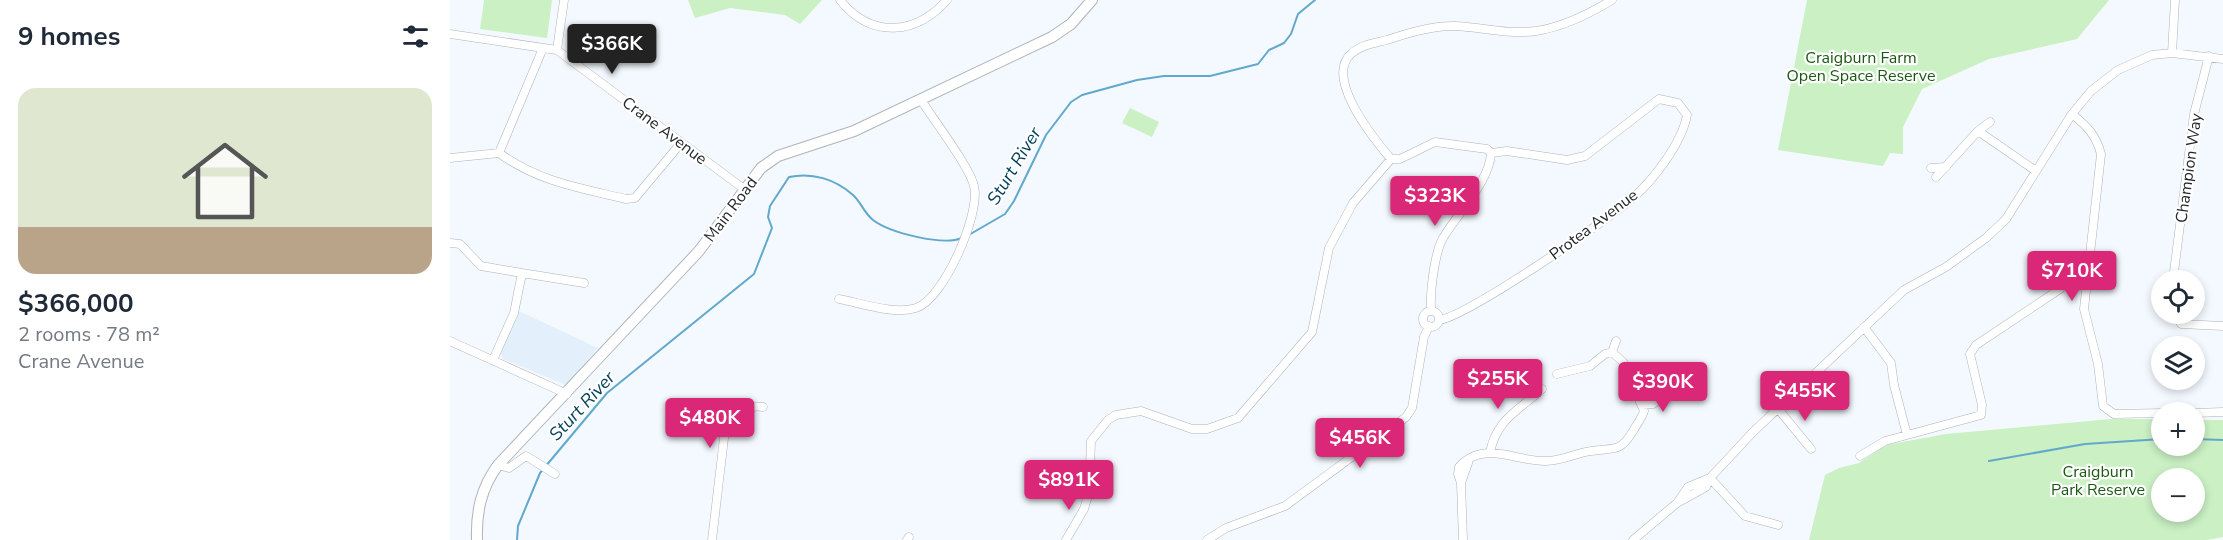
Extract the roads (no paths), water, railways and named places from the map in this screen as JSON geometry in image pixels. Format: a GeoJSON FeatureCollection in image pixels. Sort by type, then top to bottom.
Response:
{"type":"FeatureCollection","features":[{"type":"Feature","properties":{"kind":"main road","name":"Main Road"},"geometry":{"type":"LineString","coordinates":[[477,540],[476,522],[484,488],[498,465],[699,251],[761,168],[778,156],[854,131],[1052,37],[1071,24],[1092,0]]}},
{"type":"Feature","properties":{"kind":"street"},"geometry":{"type":"LineString","coordinates":[[557,50],[564,0]]}},
{"type":"Feature","properties":{"kind":"street"},"geometry":{"type":"LineString","coordinates":[[840,0],[862,18],[878,26],[899,28],[921,22],[935,13],[947,0]]}},
{"type":"Feature","properties":{"kind":"street"},"geometry":{"type":"LineString","coordinates":[[1391,159],[1378,143],[1344,86],[1343,68],[1351,54],[1359,48],[1440,27],[1455,26],[1513,33],[1538,31],[1572,21],[1612,0]]}},
{"type":"Feature","properties":{"kind":"street"},"geometry":{"type":"LineString","coordinates":[[2172,53],[2175,0]]}},
{"type":"Feature","properties":{"kind":"street","name":"Crane Avenue"},"geometry":{"type":"LineString","coordinates":[[450,34],[557,50],[744,189]]}},
{"type":"Feature","properties":{"kind":"street"},"geometry":{"type":"LineString","coordinates":[[499,153],[543,48]]}},
{"type":"Feature","properties":{"kind":"street"},"geometry":{"type":"LineString","coordinates":[[1633,540],[1677,503],[1688,487],[1710,478],[1753,432],[1904,290],[1946,267],[1986,238],[2006,219],[2072,114],[2091,91],[2118,70],[2152,55],[2172,53],[2223,59]]}},
{"type":"Feature","properties":{"kind":"street","name":"Champion Way"},"geometry":{"type":"LineString","coordinates":[[2174,270],[2194,114],[2209,56]]}},
{"type":"Feature","properties":{"kind":"street","name":"Protea Avenue"},"geometry":{"type":"LineString","coordinates":[[1439,320],[1458,312],[1538,264],[1633,198],[1672,151],[1684,131],[1687,115],[1678,102],[1659,99],[1585,156],[1577,159],[1567,160],[1507,150],[1491,153]]}},
{"type":"Feature","properties":{"kind":"street"},"geometry":{"type":"LineString","coordinates":[[839,299],[903,310],[921,306],[940,289],[975,209],[974,186],[921,100]]}},
{"type":"Feature","properties":{"kind":"street"},"geometry":{"type":"LineString","coordinates":[[2072,114],[2087,126],[2097,139],[2101,154],[2084,309],[2098,364],[2103,406],[2114,414],[2151,413]]}},
{"type":"Feature","properties":{"kind":"street"},"geometry":{"type":"LineString","coordinates":[[1936,177],[1978,131],[1990,122]]}},
{"type":"Feature","properties":{"kind":"street"},"geometry":{"type":"LineString","coordinates":[[1978,131],[2036,171]]}},
{"type":"Feature","properties":{"kind":"street"},"geometry":{"type":"LineString","coordinates":[[1066,540],[1084,509],[1089,492],[1091,441],[1108,420],[1116,415],[1141,411],[1192,429],[1207,429],[1238,418],[1312,332],[1329,248],[1353,203],[1391,159],[1400,159],[1435,142],[1487,149],[1491,153],[1486,171],[1440,244],[1431,297],[1431,311],[1424,317],[1425,324],[1430,326],[1437,324],[1439,320],[1436,313],[1431,311]]}},
{"type":"Feature","properties":{"kind":"street"},"geometry":{"type":"LineString","coordinates":[[450,158],[499,153],[518,167],[541,179],[626,199],[635,198],[642,193],[681,143]]}},
{"type":"Feature","properties":{"kind":"street"},"geometry":{"type":"LineString","coordinates":[[1931,168],[1946,167]]}},
{"type":"Feature","properties":{"kind":"street"},"geometry":{"type":"LineString","coordinates":[[450,243],[460,244],[481,266],[584,283]]}},
{"type":"Feature","properties":{"kind":"street"},"geometry":{"type":"LineString","coordinates":[[493,360],[514,313],[522,273]]}},
{"type":"Feature","properties":{"kind":"street"},"geometry":{"type":"LineString","coordinates":[[1860,456],[1885,441],[1981,415],[1982,405],[1970,354],[1976,345],[2054,298],[2060,289]]}},
{"type":"Feature","properties":{"kind":"street"},"geometry":{"type":"LineString","coordinates":[[2181,324],[2223,326]]}},
{"type":"Feature","properties":{"kind":"street"},"geometry":{"type":"LineString","coordinates":[[1207,540],[1226,528],[1285,506],[1406,417],[1412,408],[1424,337],[1430,326]]}},
{"type":"Feature","properties":{"kind":"street"},"geometry":{"type":"LineString","coordinates":[[1864,327],[1892,363],[1894,386],[1907,435]]}},
{"type":"Feature","properties":{"kind":"street"},"geometry":{"type":"LineString","coordinates":[[450,341],[567,394]]}},
{"type":"Feature","properties":{"kind":"street"},"geometry":{"type":"LineString","coordinates":[[1612,352],[1616,341]]}},
{"type":"Feature","properties":{"kind":"street"},"geometry":{"type":"LineString","coordinates":[[1557,374],[1590,366],[1605,354],[1612,352]]}},
{"type":"Feature","properties":{"kind":"street"},"geometry":{"type":"LineString","coordinates":[[1463,540],[1461,483],[1458,474],[1460,467],[1469,458],[1490,452],[1544,462],[1563,460],[1590,451],[1621,447],[1642,415],[1643,405],[1623,362],[1612,352]]}},
{"type":"Feature","properties":{"kind":"street"},"geometry":{"type":"LineString","coordinates":[[1490,452],[1494,435],[1500,424],[1542,389]]}},
{"type":"Feature","properties":{"kind":"street"},"geometry":{"type":"LineString","coordinates":[[1643,405],[1653,404],[1669,390]]}},
{"type":"Feature","properties":{"kind":"street"},"geometry":{"type":"LineString","coordinates":[[711,540],[724,438],[728,427],[744,408],[763,407]]}},
{"type":"Feature","properties":{"kind":"street"},"geometry":{"type":"LineString","coordinates":[[1779,410],[1811,449]]}},
{"type":"Feature","properties":{"kind":"street"},"geometry":{"type":"LineString","coordinates":[[2205,413],[2223,412]]}},
{"type":"Feature","properties":{"kind":"street"},"geometry":{"type":"LineString","coordinates":[[498,465],[509,468],[526,456],[555,474]]}},
{"type":"Feature","properties":{"kind":"street"},"geometry":{"type":"LineString","coordinates":[[1710,478],[1745,516],[1778,525]]}},
{"type":"Feature","properties":{"kind":"street"},"geometry":{"type":"LineString","coordinates":[[1642,540],[1647,528]]}},
{"type":"Feature","properties":{"kind":"waterway","name":"Sturt River"},"geometry":{"type":"LineString","coordinates":[[967,236],[1005,214],[1014,201],[1046,135],[1071,102],[1082,95],[1137,80],[1164,76],[1210,76],[1258,64],[1269,50],[1284,43],[1291,34],[1298,14],[1315,0]]}},
{"type":"Feature","properties":{"kind":"waterway","name":"Sturt River"},"geometry":{"type":"LineString","coordinates":[[517,540],[518,526],[540,473],[607,393],[754,274],[772,228],[768,217],[770,206],[789,177],[806,175],[831,181],[846,189],[856,198],[873,220],[904,234],[942,240],[962,238]]}},
{"type":"Feature","properties":{"kind":"waterway"},"geometry":{"type":"LineString","coordinates":[[2205,439],[2223,440]]}},
{"type":"Feature","properties":{"kind":"waterway"},"geometry":{"type":"LineString","coordinates":[[1989,461],[2085,444],[2151,440]]}},
{"type":"Feature","properties":{"kind":"park label","name":"Craigburn Farm Open Space Reserve"},"geometry":{"type":"Point","coordinates":[1861,66]}},
{"type":"Feature","properties":{"kind":"park label","name":"Craigburn Park Reserve"},"geometry":{"type":"Point","coordinates":[2098,480]}}]}
